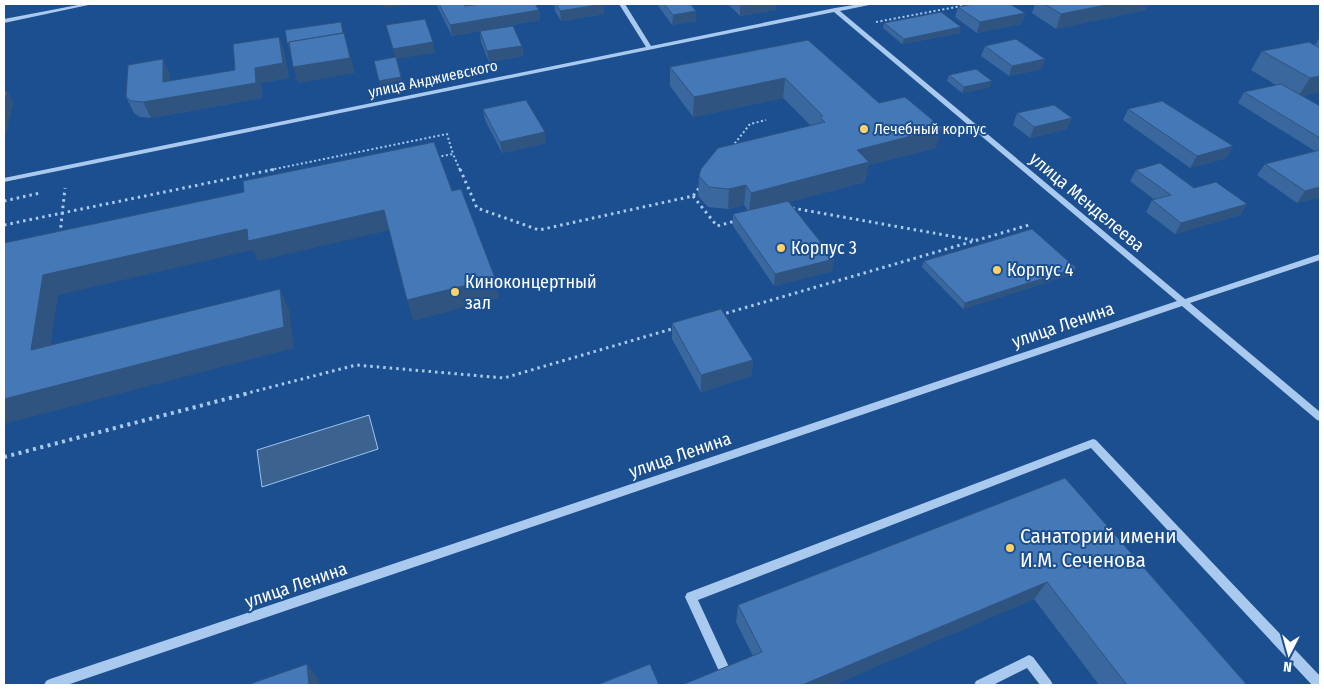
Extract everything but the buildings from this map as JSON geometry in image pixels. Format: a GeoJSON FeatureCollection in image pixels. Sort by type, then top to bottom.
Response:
{"type":"FeatureCollection","features":[{"type":"Feature","properties":{"kind":"street"},"geometry":{"type":"LineString","coordinates":[[4,21],[90,4]]}},
{"type":"Feature","properties":{"kind":"street"},"geometry":{"type":"LineString","coordinates":[[622,4],[649,47]]}},
{"type":"Feature","properties":{"kind":"street","name":"улица Анджиевского"},"geometry":{"type":"LineString","coordinates":[[4,180],[867,4]]}},
{"type":"Feature","properties":{"kind":"street","name":"улица Менделеева"},"geometry":{"type":"LineString","coordinates":[[834,10],[1320,417]]}},
{"type":"Feature","properties":{"kind":"street","name":"улица Ленина"},"geometry":{"type":"LineString","coordinates":[[50,685],[1320,257]]}},
{"type":"Feature","properties":{"kind":"street"},"geometry":{"type":"LineString","coordinates":[[729,681],[690,597],[1092,443],[1320,685]]}},
{"type":"Feature","properties":{"kind":"street"},"geometry":{"type":"LineString","coordinates":[[980,685],[1030,661],[1047,685]]}},
{"type":"Feature","properties":{"kind":"path"},"geometry":{"type":"LineString","coordinates":[[727,153],[750,124],[766,120]]}},
{"type":"Feature","properties":{"kind":"path"},"geometry":{"type":"LineString","coordinates":[[4,225],[447,134],[453,154],[477,208],[538,230],[693,196],[704,182]]}},
{"type":"Feature","properties":{"kind":"path"},"geometry":{"type":"LineString","coordinates":[[434,158],[453,154]]}},
{"type":"Feature","properties":{"kind":"path"},"geometry":{"type":"LineString","coordinates":[[60,240],[65,188]]}},
{"type":"Feature","properties":{"kind":"path"},"geometry":{"type":"LineString","coordinates":[[693,196],[717,226],[744,219]]}},
{"type":"Feature","properties":{"kind":"path"},"geometry":{"type":"LineString","coordinates":[[790,207],[974,240]]}},
{"type":"Feature","properties":{"kind":"path"},"geometry":{"type":"LineString","coordinates":[[715,316],[1029,225]]}},
{"type":"Feature","properties":{"kind":"path"},"geometry":{"type":"LineString","coordinates":[[4,458],[356,364],[504,378],[677,328]]}},
{"type":"Feature","properties":{"kind":"water"},"geometry":{"type":"Polygon","coordinates":[[[369,415],[378,449],[262,487],[257,450],[369,415]]]}},
{"type":"Feature","properties":{"kind":"place","name":"Лечебный корпус"},"geometry":{"type":"Point","coordinates":[864,129]}},
{"type":"Feature","properties":{"kind":"place","name":"Корпус 3"},"geometry":{"type":"Point","coordinates":[781,248]}},
{"type":"Feature","properties":{"kind":"place","name":"Корпус 4"},"geometry":{"type":"Point","coordinates":[997,270]}},
{"type":"Feature","properties":{"kind":"place","name":"Киноконцертный зал"},"geometry":{"type":"Point","coordinates":[455,292]}},
{"type":"Feature","properties":{"kind":"place","name":"Санаторий имени И.М. Сеченова"},"geometry":{"type":"Point","coordinates":[1010,548]}}]}
